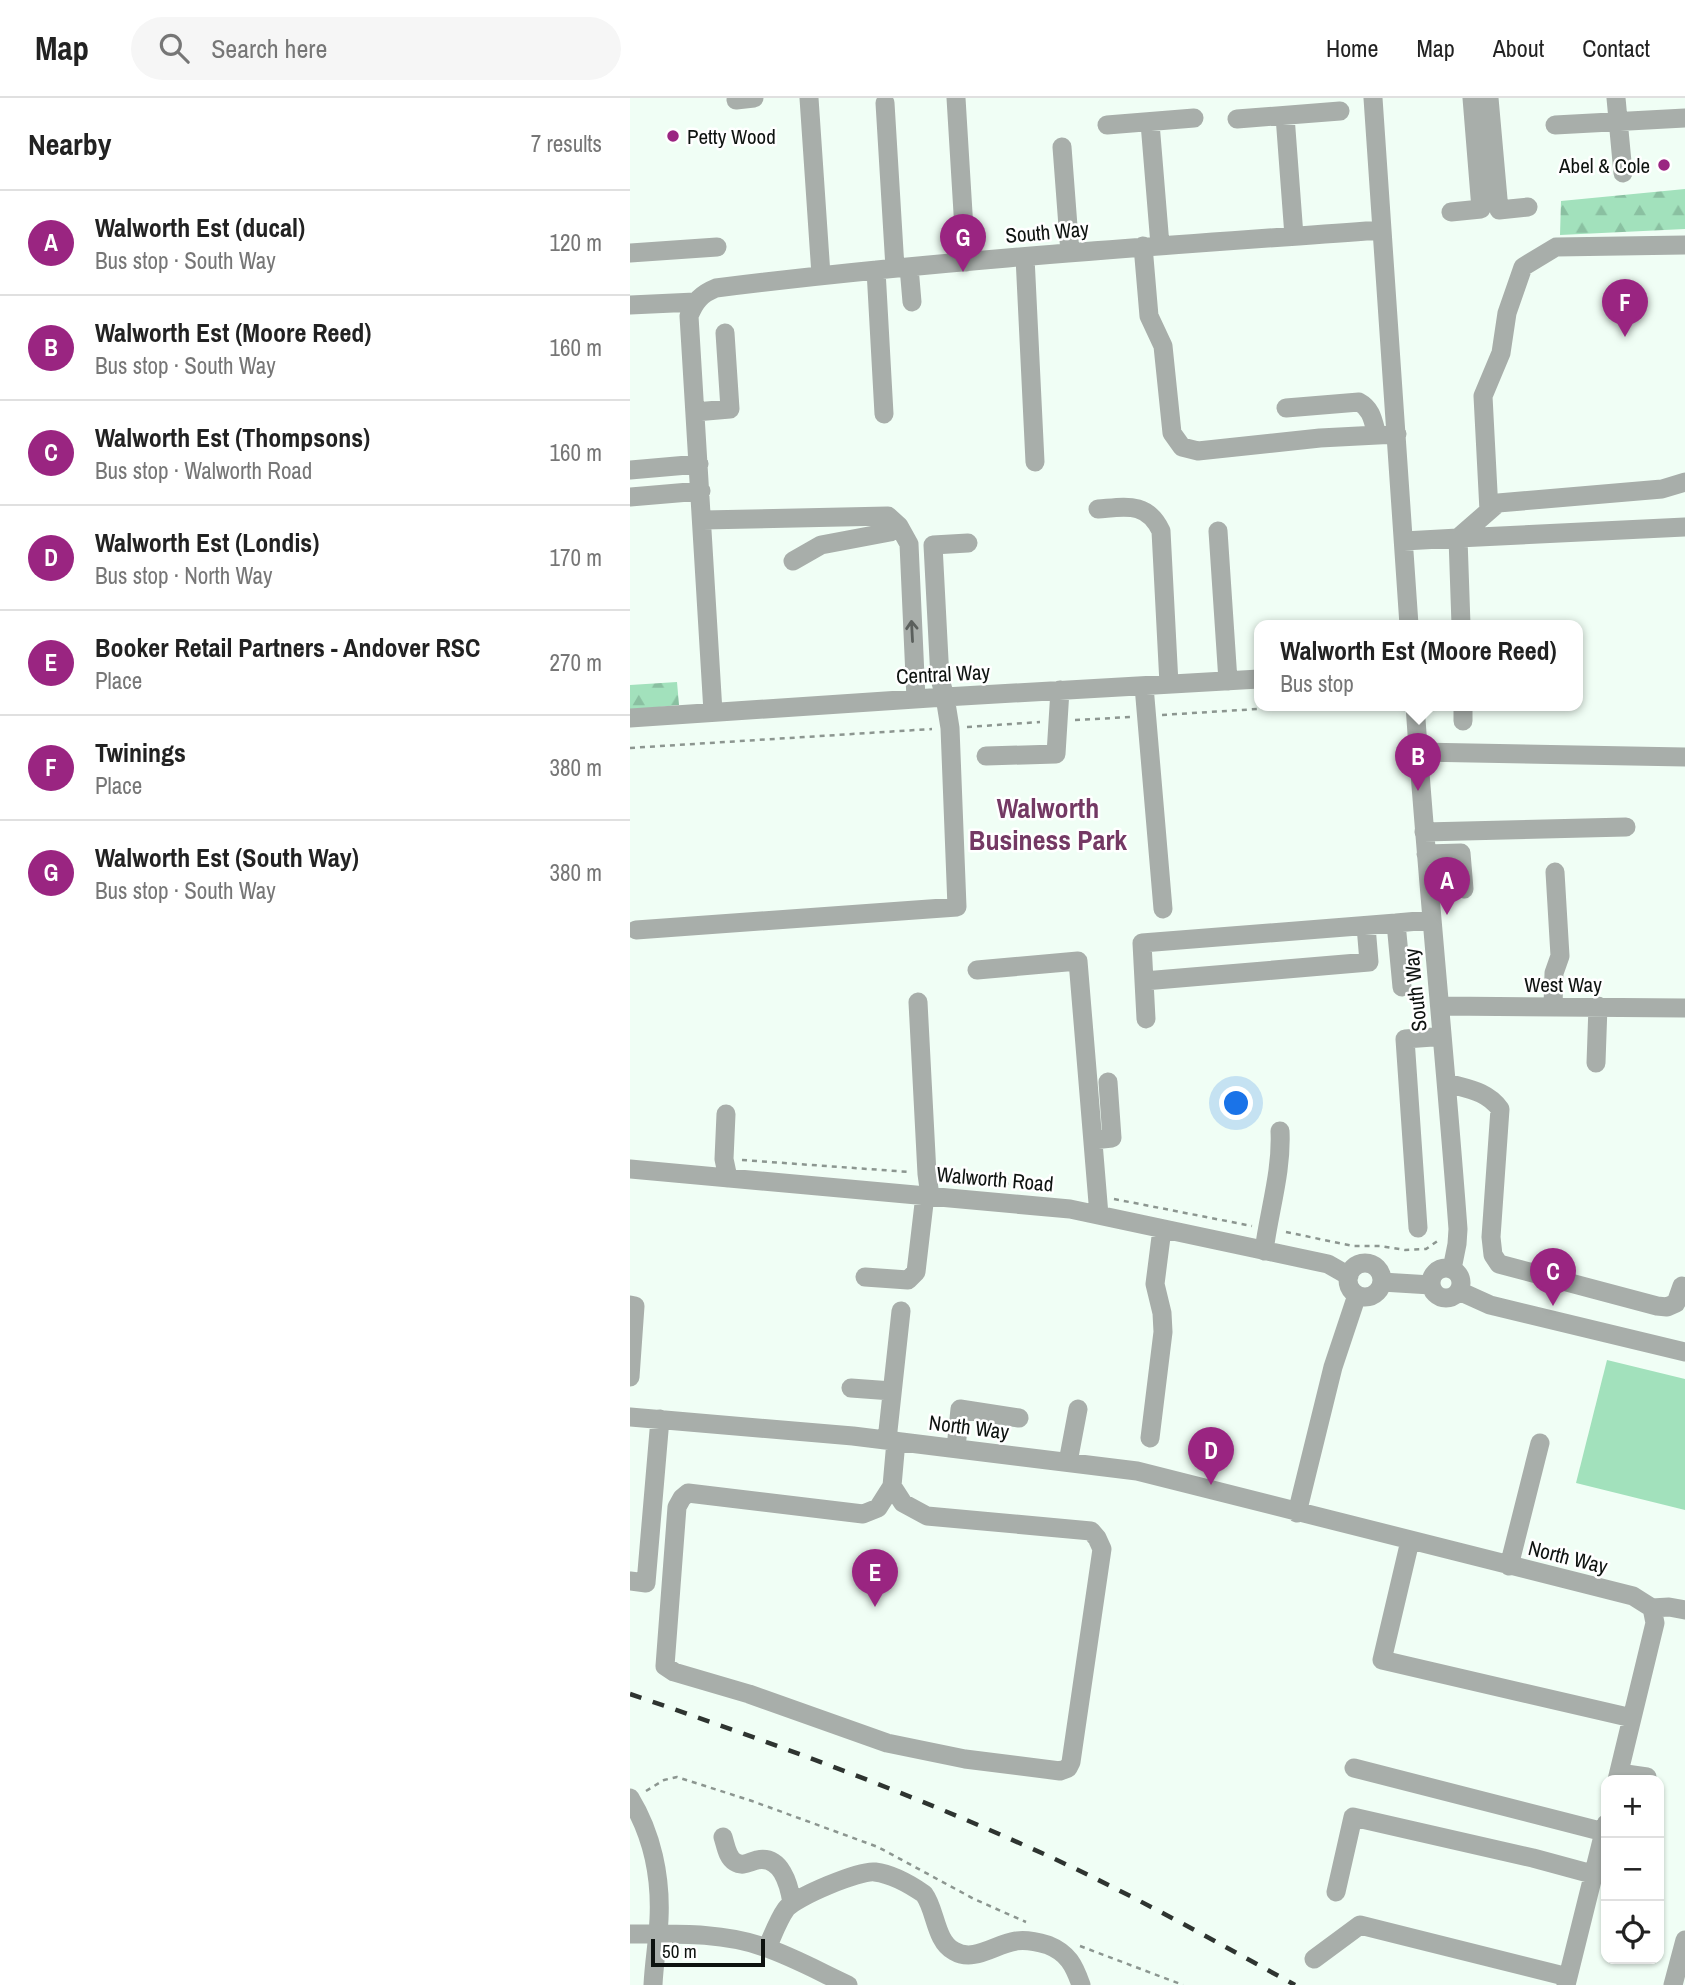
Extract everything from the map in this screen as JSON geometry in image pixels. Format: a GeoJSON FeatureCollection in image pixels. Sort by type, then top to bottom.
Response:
{"type":"FeatureCollection","features":[{"type":"Feature","properties":{"kind":"street"},"geometry":{"type":"LineString","coordinates":[[809,98],[821,275]]}},
{"type":"Feature","properties":{"kind":"street"},"geometry":{"type":"LineString","coordinates":[[956,98],[966,262]]}},
{"type":"Feature","properties":{"kind":"street"},"geometry":{"type":"LineString","coordinates":[[1373,98],[1409,620]]}},
{"type":"Feature","properties":{"kind":"street"},"geometry":{"type":"LineString","coordinates":[[1451,212],[1481,209],[1472,98]]}},
{"type":"Feature","properties":{"kind":"street"},"geometry":{"type":"LineString","coordinates":[[1489,98],[1499,209],[1528,207]]}},
{"type":"Feature","properties":{"kind":"street"},"geometry":{"type":"LineString","coordinates":[[1616,98],[1622,173]]}},
{"type":"Feature","properties":{"kind":"street"},"geometry":{"type":"LineString","coordinates":[[884,414],[893,268],[886,103]]}},
{"type":"Feature","properties":{"kind":"street"},"geometry":{"type":"LineString","coordinates":[[1237,119],[1340,111]]}},
{"type":"Feature","properties":{"kind":"street"},"geometry":{"type":"LineString","coordinates":[[1285,116],[1294,236]]}},
{"type":"Feature","properties":{"kind":"street"},"geometry":{"type":"LineString","coordinates":[[1107,125],[1194,118]]}},
{"type":"Feature","properties":{"kind":"street"},"geometry":{"type":"LineString","coordinates":[[1555,125],[1685,118]]}},
{"type":"Feature","properties":{"kind":"street"},"geometry":{"type":"LineString","coordinates":[[1150,122],[1149,316],[1163,345],[1172,433],[1182,447],[1198,451],[1397,434]]}},
{"type":"Feature","properties":{"kind":"street"},"geometry":{"type":"LineString","coordinates":[[1062,146],[1070,253]]}},
{"type":"Feature","properties":{"kind":"street","name":"South Way"},"geometry":{"type":"LineString","coordinates":[[695,302],[704,293],[716,288],[821,275],[1151,245],[1382,230]]}},
{"type":"Feature","properties":{"kind":"street"},"geometry":{"type":"LineString","coordinates":[[1489,511],[1483,396],[1501,353],[1507,313],[1523,267],[1556,247],[1685,245]]}},
{"type":"Feature","properties":{"kind":"street"},"geometry":{"type":"LineString","coordinates":[[630,253],[717,247]]}},
{"type":"Feature","properties":{"kind":"street"},"geometry":{"type":"LineString","coordinates":[[1025,257],[1035,462]]}},
{"type":"Feature","properties":{"kind":"street"},"geometry":{"type":"LineString","coordinates":[[893,268],[912,302]]}},
{"type":"Feature","properties":{"kind":"street"},"geometry":{"type":"LineString","coordinates":[[630,305],[695,302],[689,316],[713,712]]}},
{"type":"Feature","properties":{"kind":"street"},"geometry":{"type":"LineString","coordinates":[[695,412],[730,410],[725,333]]}},
{"type":"Feature","properties":{"kind":"street"},"geometry":{"type":"LineString","coordinates":[[1286,408],[1359,402],[1367,406],[1377,435]]}},
{"type":"Feature","properties":{"kind":"street"},"geometry":{"type":"LineString","coordinates":[[630,470],[699,464]]}},
{"type":"Feature","properties":{"kind":"street"},"geometry":{"type":"LineString","coordinates":[[1458,538],[1498,503],[1662,489],[1685,482]]}},
{"type":"Feature","properties":{"kind":"street"},"geometry":{"type":"LineString","coordinates":[[630,497],[701,491]]}},
{"type":"Feature","properties":{"kind":"street"},"geometry":{"type":"LineString","coordinates":[[1098,509],[1132,506],[1156,520],[1161,531],[1169,684]]}},
{"type":"Feature","properties":{"kind":"street"},"geometry":{"type":"LineString","coordinates":[[703,520],[888,516],[899,526],[909,544],[916,699]]}},
{"type":"Feature","properties":{"kind":"street"},"geometry":{"type":"LineString","coordinates":[[793,561],[821,545],[890,532],[899,526]]}},
{"type":"Feature","properties":{"kind":"street"},"geometry":{"type":"LineString","coordinates":[[1404,541],[1685,527]]}},
{"type":"Feature","properties":{"kind":"street"},"geometry":{"type":"LineString","coordinates":[[1219,530],[1227,681]]}},
{"type":"Feature","properties":{"kind":"street"},"geometry":{"type":"LineString","coordinates":[[1458,538],[1461,620]]}},
{"type":"Feature","properties":{"kind":"street"},"geometry":{"type":"LineString","coordinates":[[636,930],[957,907],[950,728],[940,679],[933,545],[968,543]]}},
{"type":"Feature","properties":{"kind":"street","name":"Central Way"},"geometry":{"type":"LineString","coordinates":[[630,718],[1254,679]]}},
{"type":"Feature","properties":{"kind":"street"},"geometry":{"type":"LineString","coordinates":[[1144,686],[1163,909]]}},
{"type":"Feature","properties":{"kind":"street"},"geometry":{"type":"LineString","coordinates":[[986,756],[1056,754],[1060,690]]}},
{"type":"Feature","properties":{"kind":"street","name":"South Way"},"geometry":{"type":"LineString","coordinates":[[1415,711],[1430,920],[1441,1006],[1458,1229],[1452,1269]]}},
{"type":"Feature","properties":{"kind":"street"},"geometry":{"type":"LineString","coordinates":[[1418,752],[1685,757]]}},
{"type":"Feature","properties":{"kind":"street"},"geometry":{"type":"LineString","coordinates":[[1424,832],[1626,827]]}},
{"type":"Feature","properties":{"kind":"street"},"geometry":{"type":"LineString","coordinates":[[1426,854],[1461,853],[1464,889]]}},
{"type":"Feature","properties":{"kind":"street"},"geometry":{"type":"LineString","coordinates":[[1553,1006],[1553,973],[1560,956],[1555,872]]}},
{"type":"Feature","properties":{"kind":"street"},"geometry":{"type":"LineString","coordinates":[[1146,1019],[1142,943],[1430,920]]}},
{"type":"Feature","properties":{"kind":"street"},"geometry":{"type":"LineString","coordinates":[[1396,923],[1402,987]]}},
{"type":"Feature","properties":{"kind":"street"},"geometry":{"type":"LineString","coordinates":[[1144,981],[1369,962],[1366,926]]}},
{"type":"Feature","properties":{"kind":"street"},"geometry":{"type":"LineString","coordinates":[[977,970],[1078,961],[1098,1206]]}},
{"type":"Feature","properties":{"kind":"street"},"geometry":{"type":"LineString","coordinates":[[865,1276],[908,1280],[916,1272],[927,1196],[918,1002]]}},
{"type":"Feature","properties":{"kind":"street","name":"West Way"},"geometry":{"type":"LineString","coordinates":[[1441,1006],[1685,1008]]}},
{"type":"Feature","properties":{"kind":"street"},"geometry":{"type":"LineString","coordinates":[[1596,1063],[1598,1006]]}},
{"type":"Feature","properties":{"kind":"street"},"geometry":{"type":"LineString","coordinates":[[1418,1228],[1405,1039],[1433,1037]]}},
{"type":"Feature","properties":{"kind":"street"},"geometry":{"type":"LineString","coordinates":[[1093,1140],[1112,1138],[1108,1082]]}},
{"type":"Feature","properties":{"kind":"street"},"geometry":{"type":"LineString","coordinates":[[1447,1083],[1486,1094],[1493,1098],[1500,1110],[1491,1237],[1493,1255],[1499,1264],[1657,1306],[1667,1307],[1676,1303],[1682,1286],[1685,1287]]}},
{"type":"Feature","properties":{"kind":"street"},"geometry":{"type":"LineString","coordinates":[[726,1114],[726,1168]]}},
{"type":"Feature","properties":{"kind":"street"},"geometry":{"type":"LineString","coordinates":[[1264,1251],[1281,1157],[1280,1131]]}},
{"type":"Feature","properties":{"kind":"street","name":"Walworth Road"},"geometry":{"type":"LineString","coordinates":[[630,1169],[726,1168],[927,1196],[1070,1209],[1098,1206],[1162,1229],[1328,1264],[1349,1276]]}},
{"type":"Feature","properties":{"kind":"street"},"geometry":{"type":"LineString","coordinates":[[1150,1438],[1163,1332],[1162,1312],[1155,1284],[1162,1229]]}},
{"type":"Feature","properties":{"kind":"street"},"geometry":{"type":"LineString","coordinates":[[1365,1263],[1376,1267],[1382,1282],[1381,1288],[1373,1296],[1357,1295],[1350,1287],[1349,1276],[1355,1267],[1365,1263]]}},
{"type":"Feature","properties":{"kind":"street"},"geometry":{"type":"LineString","coordinates":[[1452,1269],[1461,1280],[1460,1291],[1446,1299],[1436,1295],[1431,1285],[1431,1279],[1437,1271],[1452,1269]]}},
{"type":"Feature","properties":{"kind":"street"},"geometry":{"type":"LineString","coordinates":[[1382,1282],[1431,1285]]}},
{"type":"Feature","properties":{"kind":"street"},"geometry":{"type":"LineString","coordinates":[[1460,1291],[1490,1305],[1685,1352]]}},
{"type":"Feature","properties":{"kind":"street"},"geometry":{"type":"LineString","coordinates":[[1297,1513],[1333,1367],[1357,1295]]}},
{"type":"Feature","properties":{"kind":"street"},"geometry":{"type":"LineString","coordinates":[[630,1305],[635,1306],[630,1377]]}},
{"type":"Feature","properties":{"kind":"street"},"geometry":{"type":"LineString","coordinates":[[892,1486],[903,1503],[927,1516],[1091,1531],[1097,1538],[1102,1549],[1068,1768],[1060,1771],[965,1759],[887,1743],[749,1693],[674,1672],[665,1666],[677,1507],[688,1493],[863,1514],[878,1508],[892,1486],[892,1391],[901,1311]]}},
{"type":"Feature","properties":{"kind":"street"},"geometry":{"type":"LineString","coordinates":[[851,1388],[892,1391]]}},
{"type":"Feature","properties":{"kind":"street"},"geometry":{"type":"LineString","coordinates":[[956,1448],[960,1409],[1019,1418]]}},
{"type":"Feature","properties":{"kind":"street"},"geometry":{"type":"LineString","coordinates":[[1068,1462],[1078,1409]]}},
{"type":"Feature","properties":{"kind":"street","name":"North Way"},"geometry":{"type":"LineString","coordinates":[[630,1417],[892,1440],[1137,1471],[1633,1596],[1652,1608]]}},
{"type":"Feature","properties":{"kind":"street"},"geometry":{"type":"LineString","coordinates":[[630,1581],[646,1583],[660,1419]]}},
{"type":"Feature","properties":{"kind":"street"},"geometry":{"type":"LineString","coordinates":[[1509,1566],[1540,1443]]}},
{"type":"Feature","properties":{"kind":"street"},"geometry":{"type":"LineString","coordinates":[[1410,1541],[1382,1660],[1632,1718]]}},
{"type":"Feature","properties":{"kind":"street"},"geometry":{"type":"LineString","coordinates":[[1618,1775],[1655,1623],[1652,1608],[1685,1610]]}},
{"type":"Feature","properties":{"kind":"street"},"geometry":{"type":"LineString","coordinates":[[1354,1768],[1601,1827]]}},
{"type":"Feature","properties":{"kind":"street"},"geometry":{"type":"LineString","coordinates":[[630,1798],[648,1834],[656,1867],[659,1912],[653,1985]]}},
{"type":"Feature","properties":{"kind":"street"},"geometry":{"type":"LineString","coordinates":[[1336,1892],[1353,1817],[1592,1874]]}},
{"type":"Feature","properties":{"kind":"street"},"geometry":{"type":"LineString","coordinates":[[723,1837],[729,1857],[737,1863],[763,1859],[778,1865],[792,1903]]}},
{"type":"Feature","properties":{"kind":"street"},"geometry":{"type":"LineString","coordinates":[[1314,1959],[1360,1925],[1567,1981],[1602,1838]]}},
{"type":"Feature","properties":{"kind":"street"},"geometry":{"type":"LineString","coordinates":[[767,1948],[783,1914],[792,1903],[870,1872],[883,1874],[924,1894],[944,1940],[955,1952],[970,1956],[1014,1941],[1034,1941],[1057,1949],[1070,1958],[1081,1985]]}},
{"type":"Feature","properties":{"kind":"street"},"geometry":{"type":"LineString","coordinates":[[630,1934],[720,1938],[767,1948],[848,1985]]}},
{"type":"Feature","properties":{"kind":"street"},"geometry":{"type":"LineString","coordinates":[[1673,1985],[1685,1940]]}},
{"type":"Feature","properties":{"kind":"path"},"geometry":{"type":"LineString","coordinates":[[630,748],[1254,709]]}},
{"type":"Feature","properties":{"kind":"path"},"geometry":{"type":"LineString","coordinates":[[726,1168],[927,1174],[1031,1187]]}},
{"type":"Feature","properties":{"kind":"path"},"geometry":{"type":"LineString","coordinates":[[1098,1206],[1267,1229],[1353,1246],[1426,1249],[1441,1239]]}},
{"type":"Feature","properties":{"kind":"green space"},"geometry":{"type":"Polygon","coordinates":[[[1685,189],[1685,229],[1560,235],[1561,201],[1685,189]]]}},
{"type":"Feature","properties":{"kind":"green space"},"geometry":{"type":"Polygon","coordinates":[[[677,682],[679,705],[630,710],[630,685],[677,682]]]}},
{"type":"Feature","properties":{"kind":"green space"},"geometry":{"type":"Polygon","coordinates":[[[1607,1360],[1685,1379],[1685,1510],[1576,1483],[1607,1360]]]}},
{"type":"Feature","properties":{"kind":"railway"},"geometry":{"type":"LineString","coordinates":[[630,1694],[830,1766],[977,1825],[1129,1895],[1295,1985]]}},
{"type":"Feature","properties":{"kind":"place","name":"Petty Wood"},"geometry":{"type":"Point","coordinates":[673,136]}},
{"type":"Feature","properties":{"kind":"place","name":"Abel & Cole"},"geometry":{"type":"Point","coordinates":[1664,165]}},
{"type":"Feature","properties":{"kind":"place","name":"Walworth Est (South Way)"},"geometry":{"type":"Point","coordinates":[963,272]}},
{"type":"Feature","properties":{"kind":"place","name":"Twinings"},"geometry":{"type":"Point","coordinates":[1625,337]}},
{"type":"Feature","properties":{"kind":"place","name":"Walworth Est (Moore Reed)"},"geometry":{"type":"Point","coordinates":[1418,791]}},
{"type":"Feature","properties":{"kind":"place","name":"Walworth Est (ducal)"},"geometry":{"type":"Point","coordinates":[1447,915]}},
{"type":"Feature","properties":{"kind":"place","name":"Walworth Est (Thompsons)"},"geometry":{"type":"Point","coordinates":[1553,1306]}},
{"type":"Feature","properties":{"kind":"place","name":"Walworth Est (Londis)"},"geometry":{"type":"Point","coordinates":[1211,1485]}},
{"type":"Feature","properties":{"kind":"place","name":"Booker Retail Partners - Andover RSC"},"geometry":{"type":"Point","coordinates":[875,1607]}},
{"type":"Feature","properties":{"kind":"district","name":"Walworth Business Park"},"geometry":{"type":"Point","coordinates":[1048,824]}}]}
